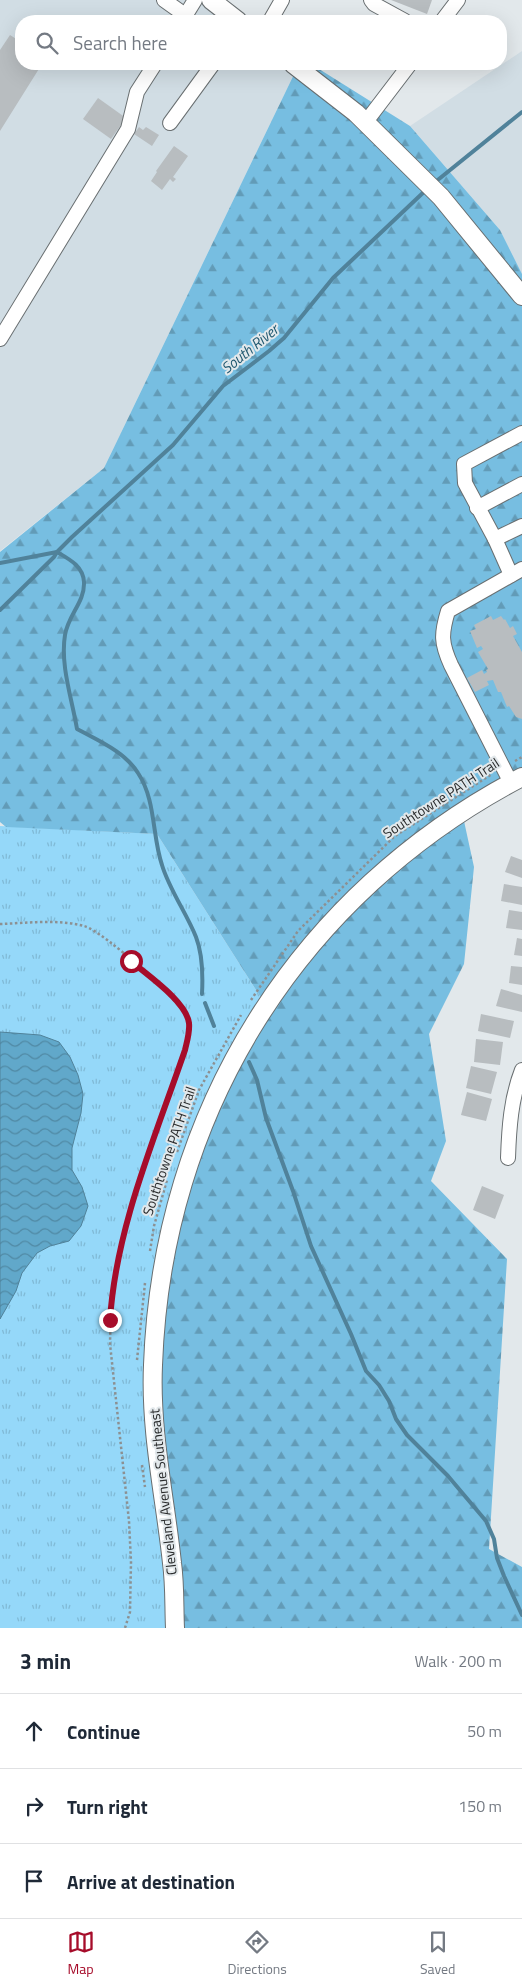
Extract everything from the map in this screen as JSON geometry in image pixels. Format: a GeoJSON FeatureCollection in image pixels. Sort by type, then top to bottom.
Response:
{"type":"FeatureCollection","features":[{"type":"Feature","properties":{"kind":"main road"},"geometry":{"type":"LineString","coordinates":[[211,0],[230,15]]}},
{"type":"Feature","properties":{"kind":"main road"},"geometry":{"type":"LineString","coordinates":[[300,70],[366,123],[441,197],[522,296]]}},
{"type":"Feature","properties":{"kind":"main road","name":"Cleveland Avenue Southeast"},"geometry":{"type":"LineString","coordinates":[[175,1628],[173,1565],[160,1480],[153,1414],[153,1366],[156,1310],[165,1249],[179,1192],[200,1132],[225,1076],[261,1012],[300,958],[348,902],[402,854],[496,790],[512,776]]}},
{"type":"Feature","properties":{"kind":"street"},"geometry":{"type":"LineString","coordinates":[[164,0],[181,15]]}},
{"type":"Feature","properties":{"kind":"street"},"geometry":{"type":"LineString","coordinates":[[186,15],[195,0]]}},
{"type":"Feature","properties":{"kind":"street"},"geometry":{"type":"LineString","coordinates":[[273,15],[282,0]]}},
{"type":"Feature","properties":{"kind":"street"},"geometry":{"type":"LineString","coordinates":[[371,0],[374,4],[394,15]]}},
{"type":"Feature","properties":{"kind":"street"},"geometry":{"type":"LineString","coordinates":[[447,15],[458,0]]}},
{"type":"Feature","properties":{"kind":"street"},"geometry":{"type":"LineString","coordinates":[[0,339],[128,129],[138,92],[151,70]]}},
{"type":"Feature","properties":{"kind":"street"},"geometry":{"type":"LineString","coordinates":[[170,123],[209,70]]}},
{"type":"Feature","properties":{"kind":"street"},"geometry":{"type":"LineString","coordinates":[[366,123],[406,70]]}},
{"type":"Feature","properties":{"kind":"street"},"geometry":{"type":"LineString","coordinates":[[512,776],[448,660],[442,631],[448,611],[517,572],[477,508],[465,483],[464,464],[522,433]]}},
{"type":"Feature","properties":{"kind":"street"},"geometry":{"type":"LineString","coordinates":[[477,508],[522,484]]}},
{"type":"Feature","properties":{"kind":"street"},"geometry":{"type":"LineString","coordinates":[[495,539],[522,526]]}},
{"type":"Feature","properties":{"kind":"street"},"geometry":{"type":"LineString","coordinates":[[508,1158],[509,1124],[516,1084],[522,1070]]}},
{"type":"Feature","properties":{"kind":"path","name":"Southtowne PATH Trail"},"geometry":{"type":"LineString","coordinates":[[250,1002],[298,930],[395,836],[512,776],[522,757]]}},
{"type":"Feature","properties":{"kind":"path"},"geometry":{"type":"LineString","coordinates":[[0,924],[72,924],[95,931],[109,940],[172,996],[189,1021],[189,1032],[185,1050],[121,1243],[111,1300],[110,1344],[129,1521],[131,1562],[130,1612],[125,1628]]}},
{"type":"Feature","properties":{"kind":"path","name":"Southtowne PATH Trail"},"geometry":{"type":"LineString","coordinates":[[174,1160],[199,1090],[244,1010]]}},
{"type":"Feature","properties":{"kind":"path","name":"Southtowne PATH Trail"},"geometry":{"type":"LineString","coordinates":[[150,1256],[154,1226],[168,1177]]}},
{"type":"Feature","properties":{"kind":"path"},"geometry":{"type":"LineString","coordinates":[[137,1369],[138,1343],[146,1276]]}},
{"type":"Feature","properties":{"kind":"path"},"geometry":{"type":"LineString","coordinates":[[142,1458],[146,1494]]}},
{"type":"Feature","properties":{"kind":"shaded area"},"geometry":{"type":"Polygon","coordinates":[[[0,0],[213,0],[234,15],[15,15],[15,70],[296,70],[104,468],[0,551],[0,0]]]}},
{"type":"Feature","properties":{"kind":"shaded area"},"geometry":{"type":"Polygon","coordinates":[[[522,51],[522,274],[500,230],[410,126],[494,70],[507,70],[507,61],[522,51]]]}},
{"type":"Feature","properties":{"kind":"green space"},"geometry":{"type":"Polygon","coordinates":[[[296,70],[321,70],[410,126],[500,230],[522,274],[522,773],[464,821],[474,867],[464,964],[429,1034],[446,1141],[431,1181],[507,1259],[489,1549],[522,1567],[522,1628],[182,1628],[157,1376],[167,1245],[215,1099],[270,1012],[157,834],[6,827],[0,822],[0,552],[104,468],[296,70]]]}},
{"type":"Feature","properties":{"kind":"green space"},"geometry":{"type":"Polygon","coordinates":[[[0,826],[157,834],[270,1012],[182,1628],[0,1628],[0,826]]]}},
{"type":"Feature","properties":{"kind":"water"},"geometry":{"type":"Polygon","coordinates":[[[0,1032],[40,1035],[59,1042],[70,1057],[78,1075],[83,1094],[81,1113],[72,1148],[72,1170],[82,1187],[88,1206],[81,1226],[69,1241],[50,1246],[37,1253],[22,1273],[16,1291],[0,1319],[0,1032]]]}},
{"type":"Feature","properties":{"kind":"building"},"geometry":{"type":"Polygon","coordinates":[[[391,0],[432,0],[427,14],[391,0]]]}},
{"type":"Feature","properties":{"kind":"building"},"geometry":{"type":"Polygon","coordinates":[[[10,35],[15,38],[15,70],[38,70],[0,131],[0,50],[10,35]]]}},
{"type":"Feature","properties":{"kind":"building"},"geometry":{"type":"Polygon","coordinates":[[[98,98],[126,118],[111,139],[83,119],[98,98]]]}},
{"type":"Feature","properties":{"kind":"building"},"geometry":{"type":"Polygon","coordinates":[[[139,127],[143,130],[146,127],[159,135],[152,146],[134,134],[139,127]]]}},
{"type":"Feature","properties":{"kind":"building"},"geometry":{"type":"Polygon","coordinates":[[[174,146],[188,156],[173,177],[176,179],[173,182],[170,179],[162,190],[151,181],[174,146]]]}},
{"type":"Feature","properties":{"kind":"building"},"geometry":{"type":"Polygon","coordinates":[[[491,616],[493,620],[501,616],[510,628],[513,626],[517,634],[513,636],[522,652],[522,719],[516,717],[509,706],[507,707],[501,692],[498,692],[493,680],[487,681],[489,685],[475,692],[467,678],[482,670],[484,674],[487,672],[486,670],[488,669],[478,652],[483,649],[481,646],[477,648],[470,631],[476,629],[474,625],[491,616]]]}},
{"type":"Feature","properties":{"kind":"building"},"geometry":{"type":"Polygon","coordinates":[[[511,856],[522,860],[522,878],[505,872],[511,856]]]}},
{"type":"Feature","properties":{"kind":"building"},"geometry":{"type":"Polygon","coordinates":[[[504,884],[522,887],[522,905],[501,901],[504,884]]]}},
{"type":"Feature","properties":{"kind":"building"},"geometry":{"type":"Polygon","coordinates":[[[509,910],[522,912],[522,930],[506,928],[509,910]]]}},
{"type":"Feature","properties":{"kind":"building"},"geometry":{"type":"Polygon","coordinates":[[[517,938],[522,939],[522,956],[514,955],[517,938]]]}},
{"type":"Feature","properties":{"kind":"building"},"geometry":{"type":"Polygon","coordinates":[[[511,966],[522,967],[522,985],[509,983],[511,966]]]}},
{"type":"Feature","properties":{"kind":"building"},"geometry":{"type":"Polygon","coordinates":[[[501,989],[522,995],[522,1012],[496,1006],[501,989]]]}},
{"type":"Feature","properties":{"kind":"building"},"geometry":{"type":"Polygon","coordinates":[[[481,1014],[514,1021],[510,1038],[478,1031],[481,1014]]]}},
{"type":"Feature","properties":{"kind":"building"},"geometry":{"type":"Polygon","coordinates":[[[476,1039],[503,1042],[500,1065],[474,1062],[476,1039]]]}},
{"type":"Feature","properties":{"kind":"building"},"geometry":{"type":"Polygon","coordinates":[[[471,1066],[497,1072],[491,1094],[466,1088],[471,1066]]]}},
{"type":"Feature","properties":{"kind":"building"},"geometry":{"type":"Polygon","coordinates":[[[467,1092],[492,1099],[486,1121],[461,1115],[467,1092]]]}},
{"type":"Feature","properties":{"kind":"building"},"geometry":{"type":"Polygon","coordinates":[[[482,1186],[504,1195],[495,1219],[473,1210],[482,1186]]]}},
{"type":"Feature","properties":{"kind":"waterway","name":"South River"},"geometry":{"type":"LineString","coordinates":[[434,183],[522,112]]}},
{"type":"Feature","properties":{"kind":"waterway","name":"South River"},"geometry":{"type":"LineString","coordinates":[[0,610],[72,537],[173,445],[223,386],[284,338],[333,278],[427,189]]}},
{"type":"Feature","properties":{"kind":"waterway"},"geometry":{"type":"LineString","coordinates":[[0,563],[57,552],[75,564],[83,576],[84,589],[69,621],[64,646],[65,670],[77,729],[119,753],[133,766],[144,784],[151,806],[162,865],[192,928],[200,951],[202,994]]}},
{"type":"Feature","properties":{"kind":"waterway"},"geometry":{"type":"LineString","coordinates":[[205,1003],[214,1026]]}},
{"type":"Feature","properties":{"kind":"waterway"},"geometry":{"type":"LineString","coordinates":[[249,1062],[257,1080],[266,1118],[311,1246],[366,1371],[379,1385],[389,1401],[396,1419],[407,1435],[448,1476],[486,1521],[494,1539],[497,1558],[522,1615]]}},
{"type":"Feature","properties":{"kind":"route"},"geometry":{"type":"LineString","coordinates":[[110,1320],[111,1300],[121,1243],[185,1050],[189,1032],[189,1021],[172,996],[131,961]]}}]}
